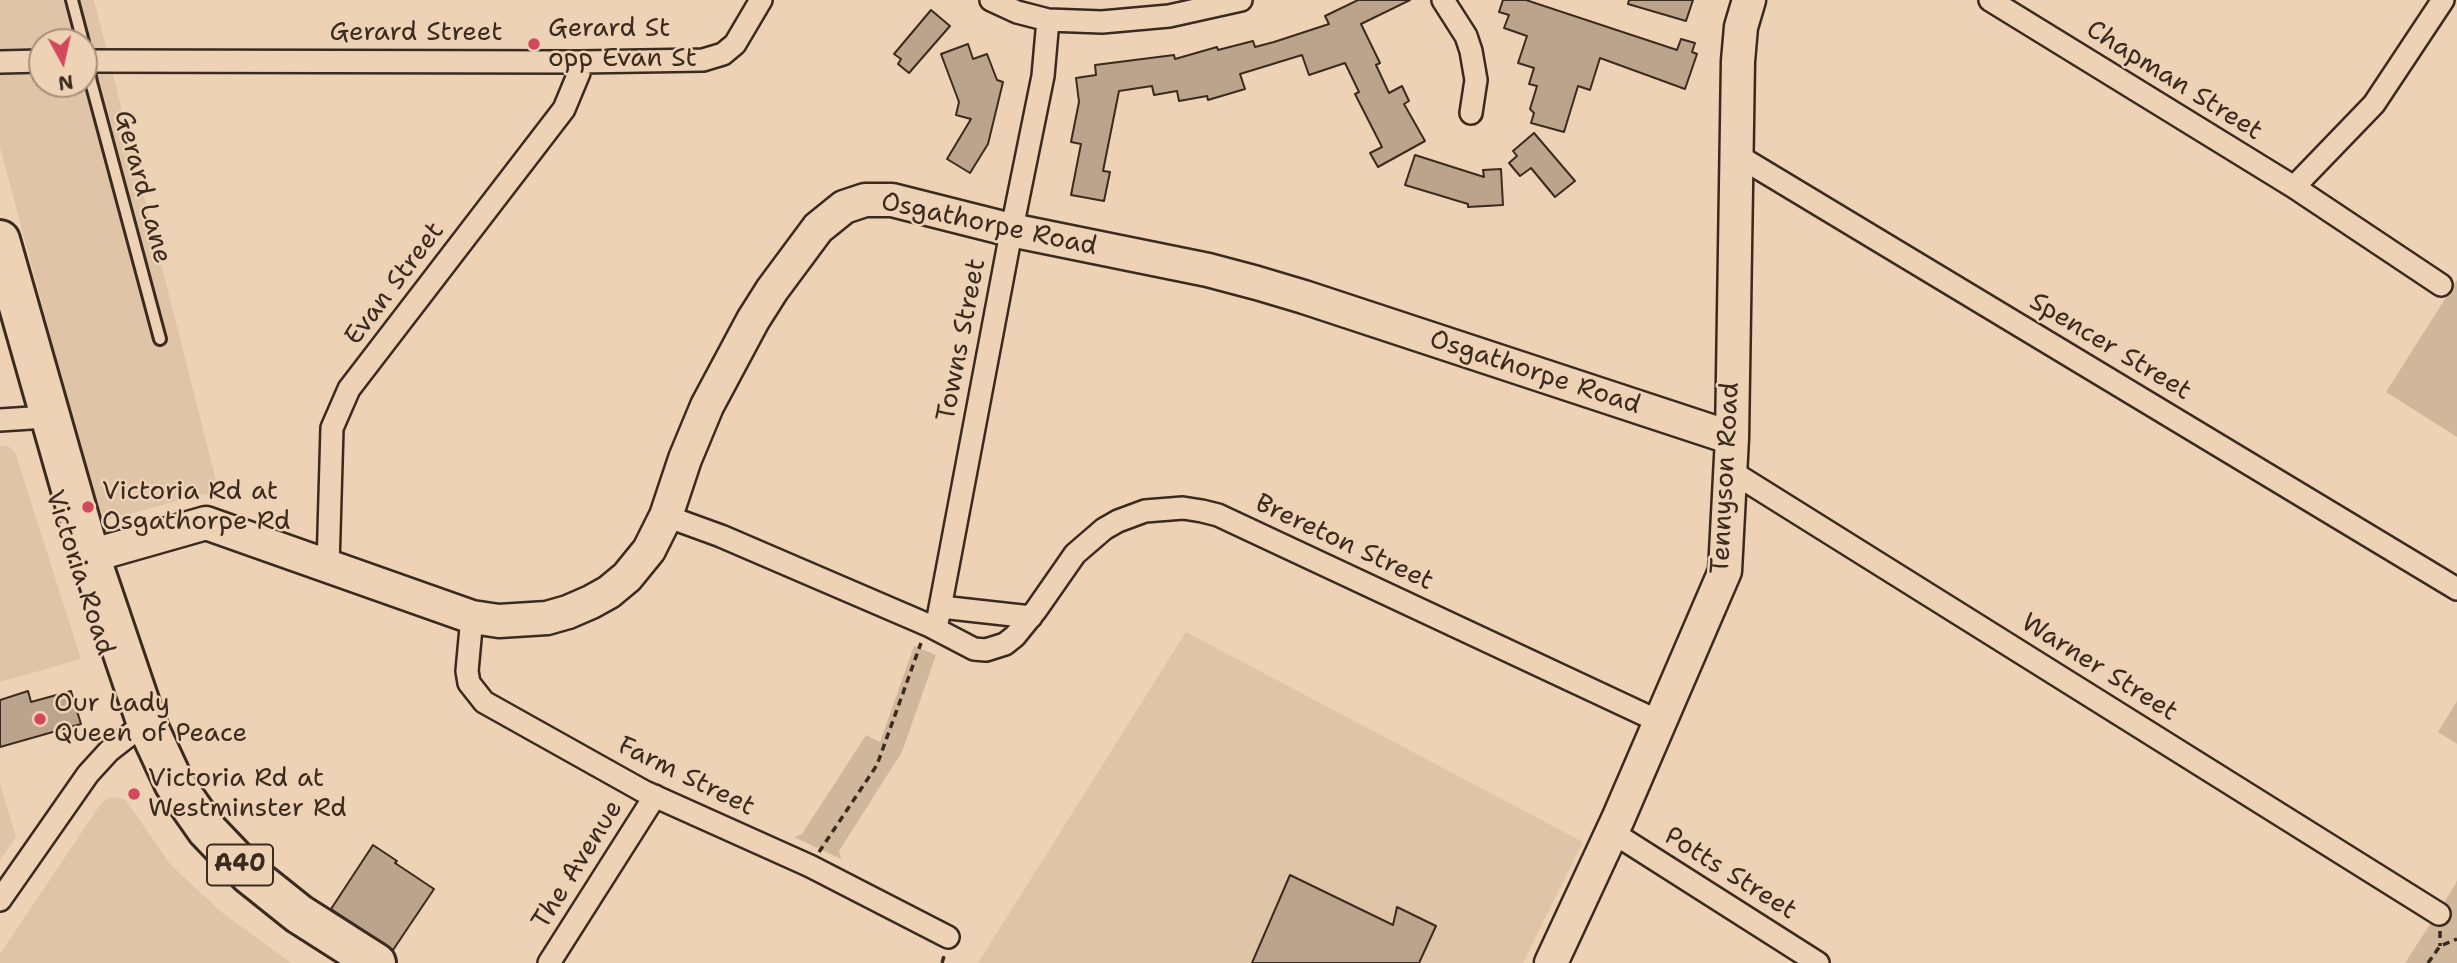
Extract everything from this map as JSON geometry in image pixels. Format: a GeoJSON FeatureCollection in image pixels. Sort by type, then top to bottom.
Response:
{"type":"FeatureCollection","features":[{"type":"Feature","properties":{"kind":"highway","name":"Victoria Road"},"geometry":{"type":"LineString","coordinates":[[0,240],[159,792],[195,842],[262,908],[342,963]]}},
{"type":"Feature","properties":{"kind":"highway","name":"Victoria Road"},"geometry":{"type":"LineString","coordinates":[[0,307],[16,419],[60,521],[140,730],[195,815],[226,852],[273,895],[376,963]]}},
{"type":"Feature","properties":{"kind":"street","name":"Gerard Street"},"geometry":{"type":"LineString","coordinates":[[98,53],[580,62],[703,60],[723,54],[734,44],[761,0]]}},
{"type":"Feature","properties":{"kind":"street"},"geometry":{"type":"LineString","coordinates":[[991,0],[1017,12],[1048,20],[1074,22],[1134,20],[1196,11],[1241,0]]}},
{"type":"Feature","properties":{"kind":"street"},"geometry":{"type":"LineString","coordinates":[[1443,0],[1466,36],[1475,66],[1476,80],[1471,113]]}},
{"type":"Feature","properties":{"kind":"street","name":"Tennyson Road"},"geometry":{"type":"LineString","coordinates":[[1551,963],[1612,832],[1725,571],[1732,438],[1738,61],[1741,27],[1749,0]]}},
{"type":"Feature","properties":{"kind":"street","name":"Chapman Street"},"geometry":{"type":"LineString","coordinates":[[1990,0],[2294,187],[2441,285]]}},
{"type":"Feature","properties":{"kind":"street"},"geometry":{"type":"LineString","coordinates":[[2294,187],[2374,104],[2444,0]]}},
{"type":"Feature","properties":{"kind":"street","name":"Towns Street"},"geometry":{"type":"LineString","coordinates":[[932,627],[941,607],[1011,230],[1044,76],[1048,20]]}},
{"type":"Feature","properties":{"kind":"street"},"geometry":{"type":"LineString","coordinates":[[0,62],[28,61]]}},
{"type":"Feature","properties":{"kind":"street","name":"Evan Street"},"geometry":{"type":"LineString","coordinates":[[328,566],[332,428],[349,389],[564,109],[579,73],[580,62]]}},
{"type":"Feature","properties":{"kind":"street","name":"Spencer Street"},"geometry":{"type":"LineString","coordinates":[[1735,154],[2457,589]]}},
{"type":"Feature","properties":{"kind":"street","name":"Osgathorpe Road"},"geometry":{"type":"LineString","coordinates":[[90,556],[206,523],[472,617],[523,621],[547,618],[591,602],[609,592],[638,565],[649,550],[666,516],[685,459],[722,376],[772,290],[818,228],[844,207],[864,200],[891,201],[1011,230],[1208,270],[1304,297],[1732,438]]}},
{"type":"Feature","properties":{"kind":"street","name":"Warner Street"},"geometry":{"type":"LineString","coordinates":[[1729,470],[2440,914]]}},
{"type":"Feature","properties":{"kind":"street","name":"Brereton Street"},"geometry":{"type":"LineString","coordinates":[[666,516],[721,536],[932,627],[974,649],[986,650],[1005,644],[1031,617],[1075,554],[1104,529],[1145,511],[1183,508],[1202,511],[1218,515],[1658,721]]}},
{"type":"Feature","properties":{"kind":"street"},"geometry":{"type":"LineString","coordinates":[[941,607],[1031,617]]}},
{"type":"Feature","properties":{"kind":"street","name":"Farm Street"},"geometry":{"type":"LineString","coordinates":[[472,617],[467,671],[469,683],[484,702],[654,796],[810,866],[948,937]]}},
{"type":"Feature","properties":{"kind":"street"},"geometry":{"type":"LineString","coordinates":[[0,900],[88,774],[109,751],[140,730]]}},
{"type":"Feature","properties":{"kind":"street","name":"The Avenue"},"geometry":{"type":"LineString","coordinates":[[549,963],[654,796]]}},
{"type":"Feature","properties":{"kind":"street","name":"Potts Street"},"geometry":{"type":"LineString","coordinates":[[1612,832],[1818,963]]}},
{"type":"Feature","properties":{"kind":"lane","name":"Gerard Lane"},"geometry":{"type":"LineString","coordinates":[[72,0],[79,28]]}},
{"type":"Feature","properties":{"kind":"lane","name":"Gerard Lane"},"geometry":{"type":"LineString","coordinates":[[95,98],[160,339]]}},
{"type":"Feature","properties":{"kind":"path"},"geometry":{"type":"LineString","coordinates":[[810,866],[877,765],[932,627]]}},
{"type":"Feature","properties":{"kind":"path"},"geometry":{"type":"LineString","coordinates":[[2428,963],[2440,946],[2457,939]]}},
{"type":"Feature","properties":{"kind":"shaded area"},"geometry":{"type":"Polygon","coordinates":[[[0,0],[94,0],[221,500],[202,494],[108,520],[98,514],[0,147],[0,0]]]}},
{"type":"Feature","properties":{"kind":"shaded area"},"geometry":{"type":"Polygon","coordinates":[[[2457,280],[2457,437],[2386,392],[2457,280]]]}},
{"type":"Feature","properties":{"kind":"shaded area"},"geometry":{"type":"Polygon","coordinates":[[[0,446],[8,446],[15,452],[81,659],[0,682],[0,446]]]}},
{"type":"Feature","properties":{"kind":"shaded area"},"geometry":{"type":"Polygon","coordinates":[[[1186,632],[1583,842],[1523,963],[978,963],[1186,632]]]}},
{"type":"Feature","properties":{"kind":"shaded area"},"geometry":{"type":"Polygon","coordinates":[[[914,646],[936,655],[902,752],[839,851],[841,859],[794,837],[802,834],[866,735],[880,742],[914,646]]]}},
{"type":"Feature","properties":{"kind":"shaded area"},"geometry":{"type":"Polygon","coordinates":[[[2457,701],[2457,744],[2438,732],[2457,701]]]}},
{"type":"Feature","properties":{"kind":"shaded area"},"geometry":{"type":"Polygon","coordinates":[[[0,784],[16,837],[0,860],[0,784]]]}},
{"type":"Feature","properties":{"kind":"shaded area"},"geometry":{"type":"Polygon","coordinates":[[[112,797],[125,799],[170,864],[220,911],[291,963],[0,963],[0,954],[102,802],[112,797]]]}},
{"type":"Feature","properties":{"kind":"shaded area"},"geometry":{"type":"Polygon","coordinates":[[[2457,880],[2457,963],[2405,963],[2455,885],[2457,880]]]}},
{"type":"Feature","properties":{"kind":"building"},"geometry":{"type":"Polygon","coordinates":[[[1358,0],[1410,0],[1361,24],[1380,63],[1376,65],[1389,93],[1402,86],[1409,101],[1404,104],[1425,141],[1378,167],[1370,153],[1382,147],[1355,94],[1359,92],[1345,63],[1309,75],[1302,55],[1240,74],[1245,89],[1208,100],[1207,96],[1179,101],[1177,91],[1154,95],[1152,86],[1119,91],[1103,171],[1110,172],[1104,201],[1071,195],[1081,144],[1071,142],[1079,102],[1076,78],[1096,75],[1095,65],[1174,55],[1175,59],[1217,47],[1218,50],[1253,41],[1255,47],[1329,24],[1325,16],[1358,0]]]}},
{"type":"Feature","properties":{"kind":"building"},"geometry":{"type":"Polygon","coordinates":[[[1503,0],[1526,0],[1677,50],[1681,39],[1695,43],[1692,52],[1697,54],[1685,89],[1600,58],[1590,90],[1578,86],[1564,132],[1531,123],[1534,113],[1530,109],[1537,86],[1529,84],[1534,68],[1518,63],[1527,36],[1504,28],[1509,15],[1499,12],[1503,0]]]}},
{"type":"Feature","properties":{"kind":"building"},"geometry":{"type":"Polygon","coordinates":[[[1629,0],[1693,0],[1686,21],[1628,4],[1629,0]]]}},
{"type":"Feature","properties":{"kind":"building"},"geometry":{"type":"Polygon","coordinates":[[[931,10],[950,26],[909,73],[898,64],[901,59],[894,54],[931,10]]]}},
{"type":"Feature","properties":{"kind":"building"},"geometry":{"type":"Polygon","coordinates":[[[968,44],[973,59],[987,54],[997,80],[1003,82],[988,144],[970,173],[947,159],[971,119],[956,115],[959,102],[941,54],[968,44]]]}},
{"type":"Feature","properties":{"kind":"building"},"geometry":{"type":"Polygon","coordinates":[[[1534,133],[1575,181],[1555,197],[1531,168],[1520,176],[1509,163],[1517,156],[1513,151],[1534,133]]]}},
{"type":"Feature","properties":{"kind":"building"},"geometry":{"type":"Polygon","coordinates":[[[1415,155],[1484,177],[1483,170],[1501,169],[1503,205],[1468,207],[1468,204],[1405,185],[1415,155]]]}},
{"type":"Feature","properties":{"kind":"building","name":"Our Lady Queen of Peace"},"geometry":{"type":"Polygon","coordinates":[[[28,691],[31,702],[71,691],[81,724],[0,747],[0,700],[28,691]]]}},
{"type":"Feature","properties":{"kind":"building"},"geometry":{"type":"Polygon","coordinates":[[[373,845],[434,889],[393,950],[331,909],[373,845]]]}},
{"type":"Feature","properties":{"kind":"building"},"geometry":{"type":"Polygon","coordinates":[[[1290,875],[1393,925],[1397,907],[1436,926],[1419,963],[1252,963],[1290,875]]]}},
{"type":"Feature","properties":{"kind":"place","name":"Gerard St opp Evan St"},"geometry":{"type":"Point","coordinates":[534,44]}},
{"type":"Feature","properties":{"kind":"place","name":"Victoria Rd at Osgathorpe Rd"},"geometry":{"type":"Point","coordinates":[88,507]}},
{"type":"Feature","properties":{"kind":"place","name":"Our Lady Queen of Peace"},"geometry":{"type":"Point","coordinates":[40,719]}},
{"type":"Feature","properties":{"kind":"place","name":"Victoria Rd at Westminster Rd"},"geometry":{"type":"Point","coordinates":[134,794]}}]}
